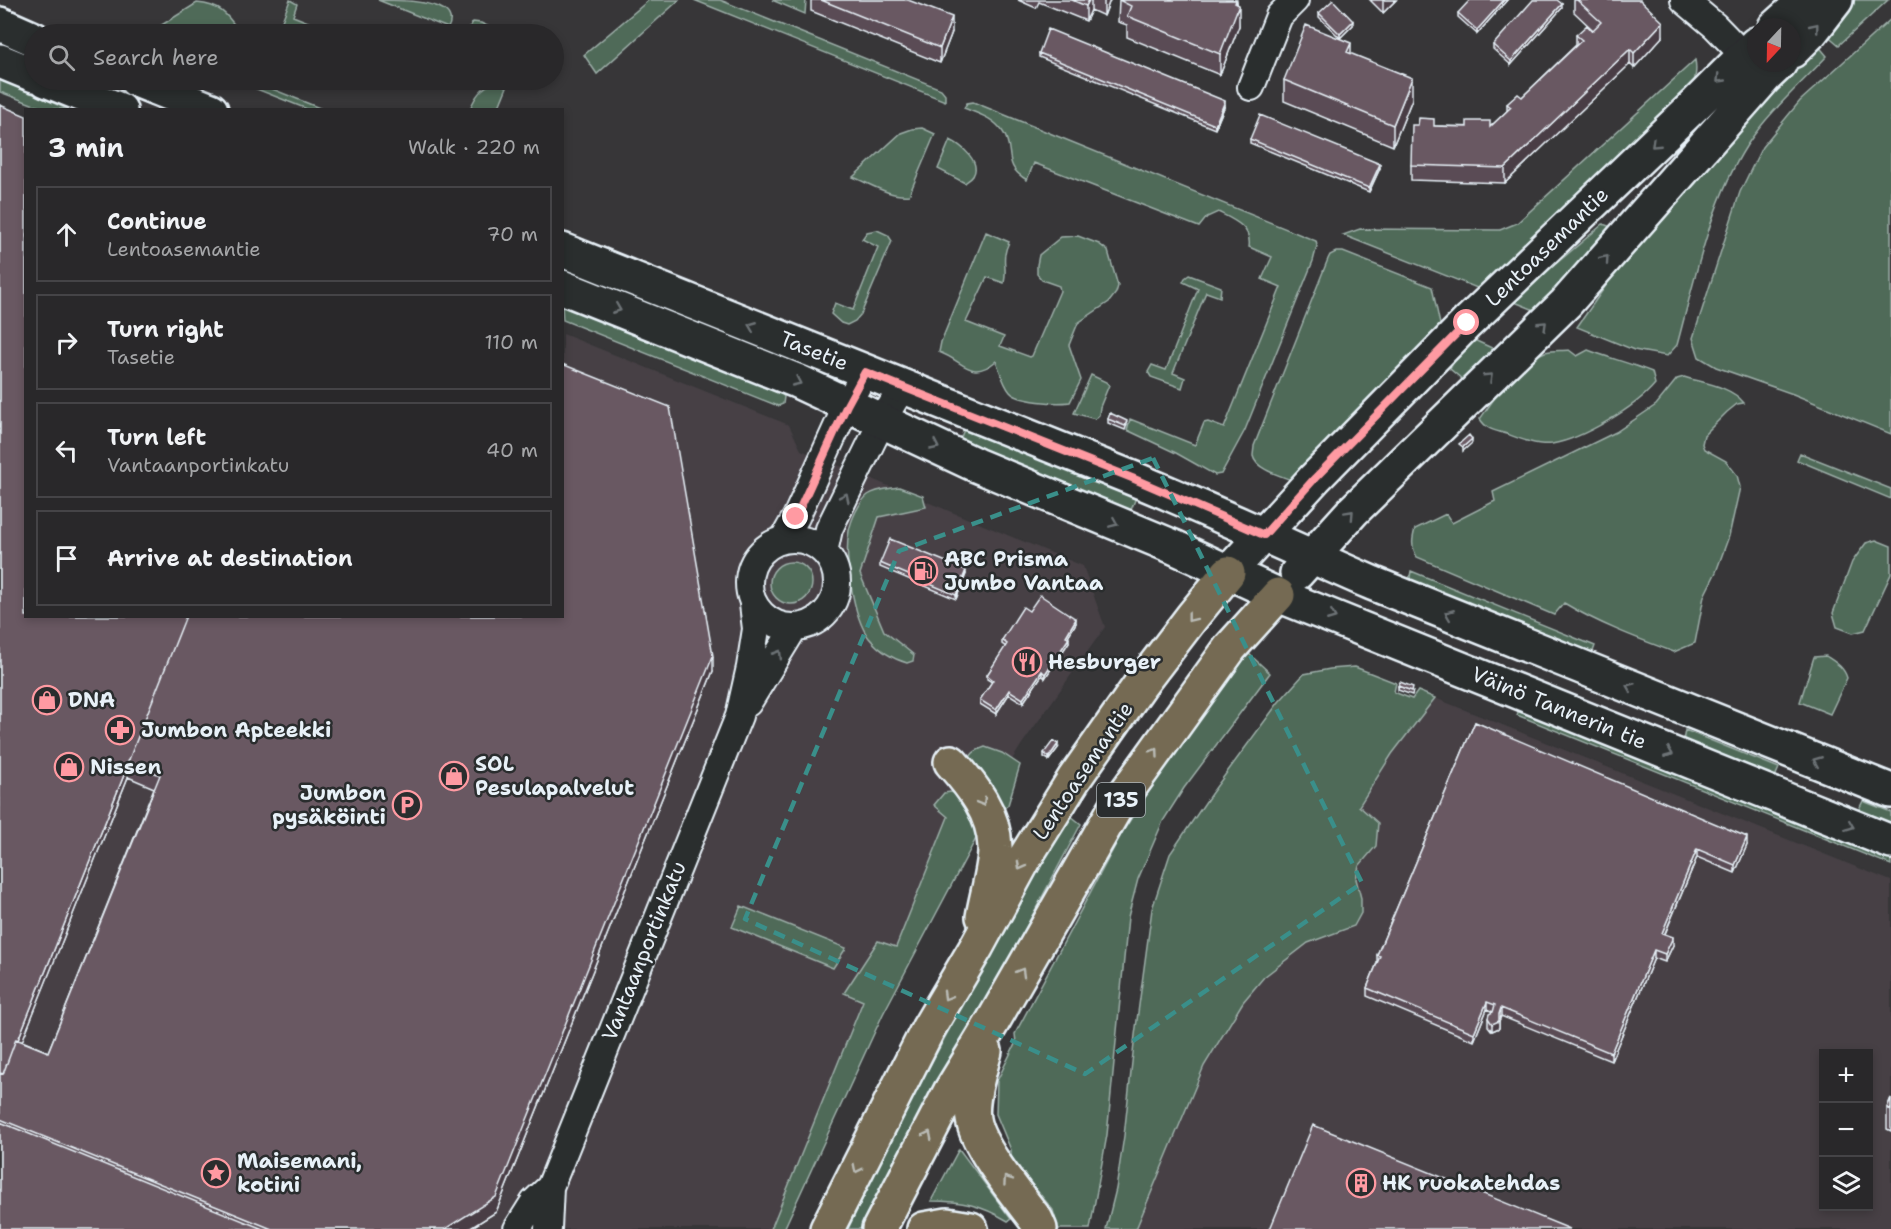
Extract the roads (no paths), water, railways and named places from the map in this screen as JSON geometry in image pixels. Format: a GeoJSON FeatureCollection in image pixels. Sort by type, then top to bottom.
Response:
{"type":"FeatureCollection","features":[{"type":"Feature","properties":{"kind":"main road"},"geometry":{"type":"LineString","coordinates":[[1784,18],[1805,0]]}},
{"type":"Feature","properties":{"kind":"main road"},"geometry":{"type":"LineString","coordinates":[[1801,42],[1836,0]]}},
{"type":"Feature","properties":{"kind":"main road"},"geometry":{"type":"LineString","coordinates":[[0,24],[24,35]]}},
{"type":"Feature","properties":{"kind":"main road"},"geometry":{"type":"LineString","coordinates":[[0,61],[24,71]]}},
{"type":"Feature","properties":{"kind":"main road","name":"Lentoasemantie"},"geometry":{"type":"LineString","coordinates":[[827,1229],[928,1029],[1026,856],[1074,779],[1140,685],[1192,617],[1228,573],[1315,478],[1467,323],[1697,104],[1747,70]]}},
{"type":"Feature","properties":{"kind":"main road","name":"135"},"geometry":{"type":"LineString","coordinates":[[879,1229],[950,1092],[1117,805],[1230,648],[1360,504],[1566,303],[1751,72]]}},
{"type":"Feature","properties":{"kind":"main road"},"geometry":{"type":"LineString","coordinates":[[71,90],[115,108]]}},
{"type":"Feature","properties":{"kind":"main road"},"geometry":{"type":"LineString","coordinates":[[161,90],[206,108]]}},
{"type":"Feature","properties":{"kind":"main road","name":"Tasetie"},"geometry":{"type":"LineString","coordinates":[[564,251],[1123,474],[1264,535]]}},
{"type":"Feature","properties":{"kind":"main road","name":"Tasetie"},"geometry":{"type":"LineString","coordinates":[[564,288],[797,381],[976,465],[1173,547],[1228,573]]}},
{"type":"Feature","properties":{"kind":"main road"},"geometry":{"type":"LineString","coordinates":[[1264,535],[1311,557],[1891,791]]}},
{"type":"Feature","properties":{"kind":"main road","name":"Väinö Tannerin tie"},"geometry":{"type":"LineString","coordinates":[[1228,573],[1891,842]]}},
{"type":"Feature","properties":{"kind":"main road"},"geometry":{"type":"LineString","coordinates":[[951,762],[978,794],[987,811],[994,833],[996,850],[977,946]]}},
{"type":"Feature","properties":{"kind":"main road"},"geometry":{"type":"LineString","coordinates":[[992,1023],[976,1084],[973,1118],[982,1145],[1036,1220],[1040,1229]]}},
{"type":"Feature","properties":{"kind":"main road"},"geometry":{"type":"LineString","coordinates":[[924,1229],[947,1225],[971,1229]]}},
{"type":"Feature","properties":{"kind":"street"},"geometry":{"type":"LineString","coordinates":[[1251,87],[1279,16],[1295,0]]}},
{"type":"Feature","properties":{"kind":"street"},"geometry":{"type":"LineString","coordinates":[[1684,0],[1747,50]]}},
{"type":"Feature","properties":{"kind":"street","name":"Vantaanportinkatu"},"geometry":{"type":"LineString","coordinates":[[548,1229],[550,1187],[739,716],[756,629],[748,581],[752,566],[762,550],[772,543],[783,540],[814,482],[847,405],[865,372]]}},
{"type":"Feature","properties":{"kind":"street"},"geometry":{"type":"LineString","coordinates":[[824,552],[829,529],[882,421],[903,386]]}},
{"type":"Feature","properties":{"kind":"street"},"geometry":{"type":"LineString","coordinates":[[753,604],[762,615],[775,624],[794,628],[806,626],[820,618],[834,599],[837,588],[836,572],[824,552],[810,542],[795,539],[783,540]]}},
{"type":"Feature","properties":{"kind":"street","name":"Vantaanportinkatu"},"geometry":{"type":"LineString","coordinates":[[739,716],[794,628]]}},
{"type":"Feature","properties":{"kind":"street","name":"Vantaanportinkatu"},"geometry":{"type":"LineString","coordinates":[[518,1229],[534,1202],[550,1187]]}},
{"type":"Feature","properties":{"kind":"place","name":"ABC Prisma Jumbo Vantaa"},"geometry":{"type":"Point","coordinates":[923,571]}},
{"type":"Feature","properties":{"kind":"place","name":"Hesburger"},"geometry":{"type":"Point","coordinates":[1027,662]}},
{"type":"Feature","properties":{"kind":"place","name":"DNA"},"geometry":{"type":"Point","coordinates":[47,700]}},
{"type":"Feature","properties":{"kind":"place","name":"Jumbon Apteekki"},"geometry":{"type":"Point","coordinates":[120,730]}},
{"type":"Feature","properties":{"kind":"place","name":"Nissen"},"geometry":{"type":"Point","coordinates":[69,767]}},
{"type":"Feature","properties":{"kind":"place","name":"SOL Pesulapalvelut"},"geometry":{"type":"Point","coordinates":[454,776]}},
{"type":"Feature","properties":{"kind":"place","name":"Jumbon pysäköinti"},"geometry":{"type":"Point","coordinates":[407,805]}},
{"type":"Feature","properties":{"kind":"place","name":"Maisemani, kotini"},"geometry":{"type":"Point","coordinates":[216,1173]}},
{"type":"Feature","properties":{"kind":"place","name":"HK ruokatehdas"},"geometry":{"type":"Point","coordinates":[1361,1183]}}]}
